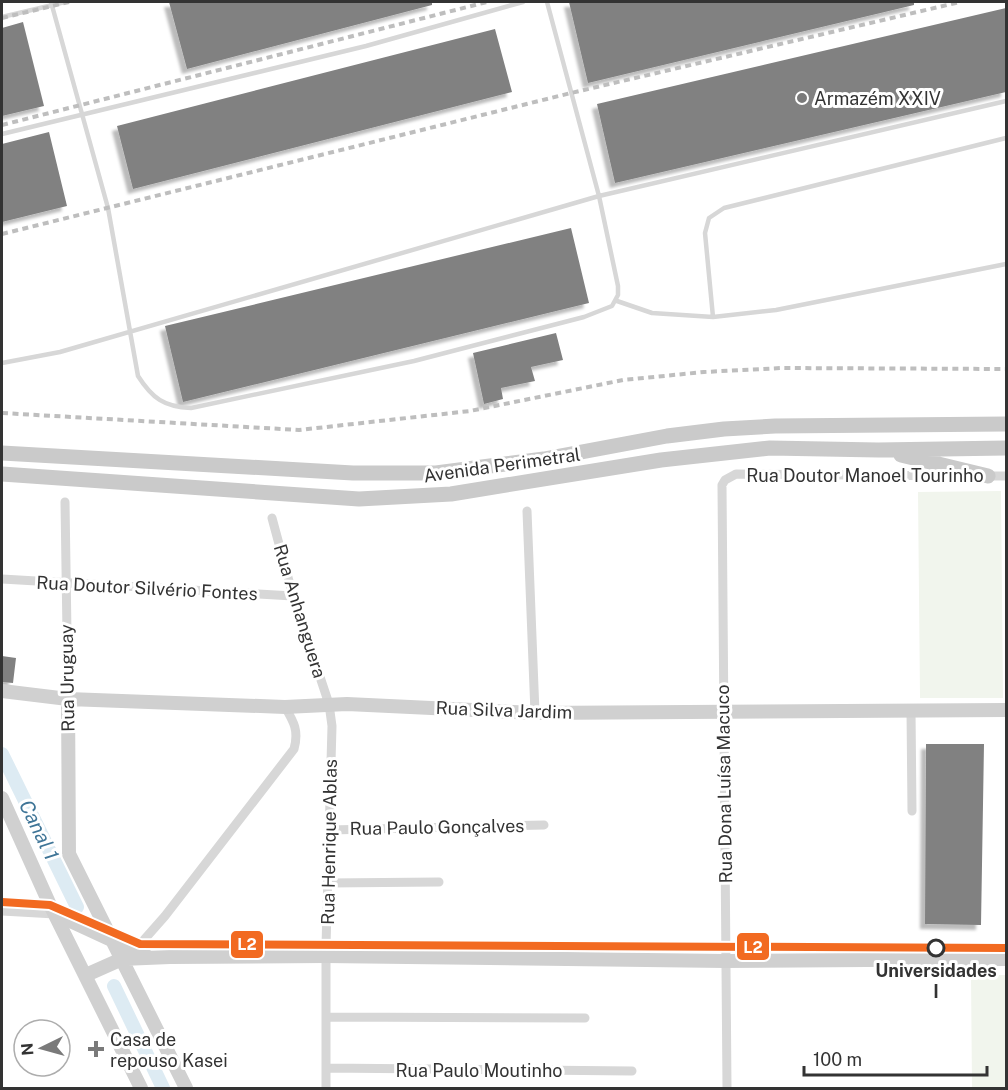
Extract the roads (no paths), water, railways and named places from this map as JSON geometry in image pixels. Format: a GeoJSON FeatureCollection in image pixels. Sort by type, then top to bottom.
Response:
{"type":"FeatureCollection","features":[{"type":"Feature","properties":{"kind":"main road","name":"Avenida Perimetral"},"geometry":{"type":"LineString","coordinates":[[2,453],[353,473],[436,473],[544,459],[667,436],[724,429],[786,426],[1006,424]]}},
{"type":"Feature","properties":{"kind":"main road","name":"Avenida Perimetral"},"geometry":{"type":"LineString","coordinates":[[2,474],[371,498],[451,494],[661,460],[770,448],[878,450],[1006,448]]}},
{"type":"Feature","properties":{"kind":"main road"},"geometry":{"type":"LineString","coordinates":[[878,450],[988,476]]}},
{"type":"Feature","properties":{"kind":"street","name":"Rua Doutor Manoel Tourinho"},"geometry":{"type":"LineString","coordinates":[[725,480],[736,474],[1006,476]]}},
{"type":"Feature","properties":{"kind":"street","name":"Rua Dona Luísa Macuco"},"geometry":{"type":"LineString","coordinates":[[725,480],[721,492],[727,1089]]}},
{"type":"Feature","properties":{"kind":"street","name":"Rua Uruguay"},"geometry":{"type":"LineString","coordinates":[[65,502],[69,854],[113,940]]}},
{"type":"Feature","properties":{"kind":"street"},"geometry":{"type":"LineString","coordinates":[[527,511],[535,713]]}},
{"type":"Feature","properties":{"kind":"street","name":"Rua Anhanguera"},"geometry":{"type":"LineString","coordinates":[[272,518],[293,596],[329,704]]}},
{"type":"Feature","properties":{"kind":"street","name":"Rua Doutor Silvério Fontes"},"geometry":{"type":"LineString","coordinates":[[2,579],[293,596]]}},
{"type":"Feature","properties":{"kind":"street","name":"Rua Silva Jardim"},"geometry":{"type":"LineString","coordinates":[[2,691],[68,699],[285,707],[329,704],[535,713],[1006,710]]}},
{"type":"Feature","properties":{"kind":"street","name":"Rua Henrique Ablas"},"geometry":{"type":"LineString","coordinates":[[326,1089],[326,956],[332,726],[329,704]]}},
{"type":"Feature","properties":{"kind":"street"},"geometry":{"type":"LineString","coordinates":[[135,950],[165,916],[294,748],[297,732],[295,722],[285,707]]}},
{"type":"Feature","properties":{"kind":"street"},"geometry":{"type":"LineString","coordinates":[[911,710],[912,812]]}},
{"type":"Feature","properties":{"kind":"street"},"geometry":{"type":"LineString","coordinates":[[2,798],[55,914],[141,1089]]}},
{"type":"Feature","properties":{"kind":"street","name":"Rua Paulo Gonçalves"},"geometry":{"type":"LineString","coordinates":[[330,830],[544,825]]}},
{"type":"Feature","properties":{"kind":"street"},"geometry":{"type":"LineString","coordinates":[[328,883],[440,882]]}},
{"type":"Feature","properties":{"kind":"street"},"geometry":{"type":"LineString","coordinates":[[2,911],[55,914],[149,957]]}},
{"type":"Feature","properties":{"kind":"street"},"geometry":{"type":"LineString","coordinates":[[113,940],[186,1089]]}},
{"type":"Feature","properties":{"kind":"street"},"geometry":{"type":"LineString","coordinates":[[86,975],[122,959],[149,957],[326,956],[725,961],[1006,959]]}},
{"type":"Feature","properties":{"kind":"street"},"geometry":{"type":"LineString","coordinates":[[326,1017],[585,1018]]}},
{"type":"Feature","properties":{"kind":"street","name":"Rua Paulo Moutinho"},"geometry":{"type":"LineString","coordinates":[[326,1068],[632,1071]]}},
{"type":"Feature","properties":{"kind":"lane"},"geometry":{"type":"LineString","coordinates":[[2,17],[52,3],[65,2]]}},
{"type":"Feature","properties":{"kind":"lane"},"geometry":{"type":"LineString","coordinates":[[2,134],[366,46],[523,2]]}},
{"type":"Feature","properties":{"kind":"lane"},"geometry":{"type":"LineString","coordinates":[[52,3],[108,208],[138,376],[146,388],[160,401],[175,407],[191,408],[414,361],[584,317],[604,311],[617,301],[618,286],[599,196],[547,2]]}},
{"type":"Feature","properties":{"kind":"lane"},"geometry":{"type":"LineString","coordinates":[[2,363],[60,352],[599,196],[1006,100]]}},
{"type":"Feature","properties":{"kind":"lane"},"geometry":{"type":"LineString","coordinates":[[712,317],[705,233],[709,218],[724,208],[1006,138]]}},
{"type":"Feature","properties":{"kind":"lane"},"geometry":{"type":"LineString","coordinates":[[617,301],[652,313],[712,317],[776,310],[1006,264]]}},
{"type":"Feature","properties":{"kind":"waterway","name":"Canal 1"},"geometry":{"type":"LineString","coordinates":[[2,754],[77,907]]}},
{"type":"Feature","properties":{"kind":"waterway","name":"Canal 1"},"geometry":{"type":"LineString","coordinates":[[114,986],[163,1088]]}},
{"type":"Feature","properties":{"kind":"railway"},"geometry":{"type":"LineString","coordinates":[[2,18],[69,2]]}},
{"type":"Feature","properties":{"kind":"railway"},"geometry":{"type":"LineString","coordinates":[[2,125],[487,2]]}},
{"type":"Feature","properties":{"kind":"railway"},"geometry":{"type":"LineString","coordinates":[[2,234],[571,93],[960,2]]}},
{"type":"Feature","properties":{"kind":"railway"},"geometry":{"type":"LineString","coordinates":[[2,413],[299,430],[470,411],[623,380],[704,372],[782,368],[1006,369]]}},
{"type":"Feature","properties":{"kind":"place","name":"Armazém XXIV"},"geometry":{"type":"Point","coordinates":[802,98]}},
{"type":"Feature","properties":{"kind":"place","name":"Universidades I"},"geometry":{"type":"Point","coordinates":[936,948]}},
{"type":"Feature","properties":{"kind":"place","name":"Casa de repouso Kasei"},"geometry":{"type":"Point","coordinates":[96,1049]}}]}
